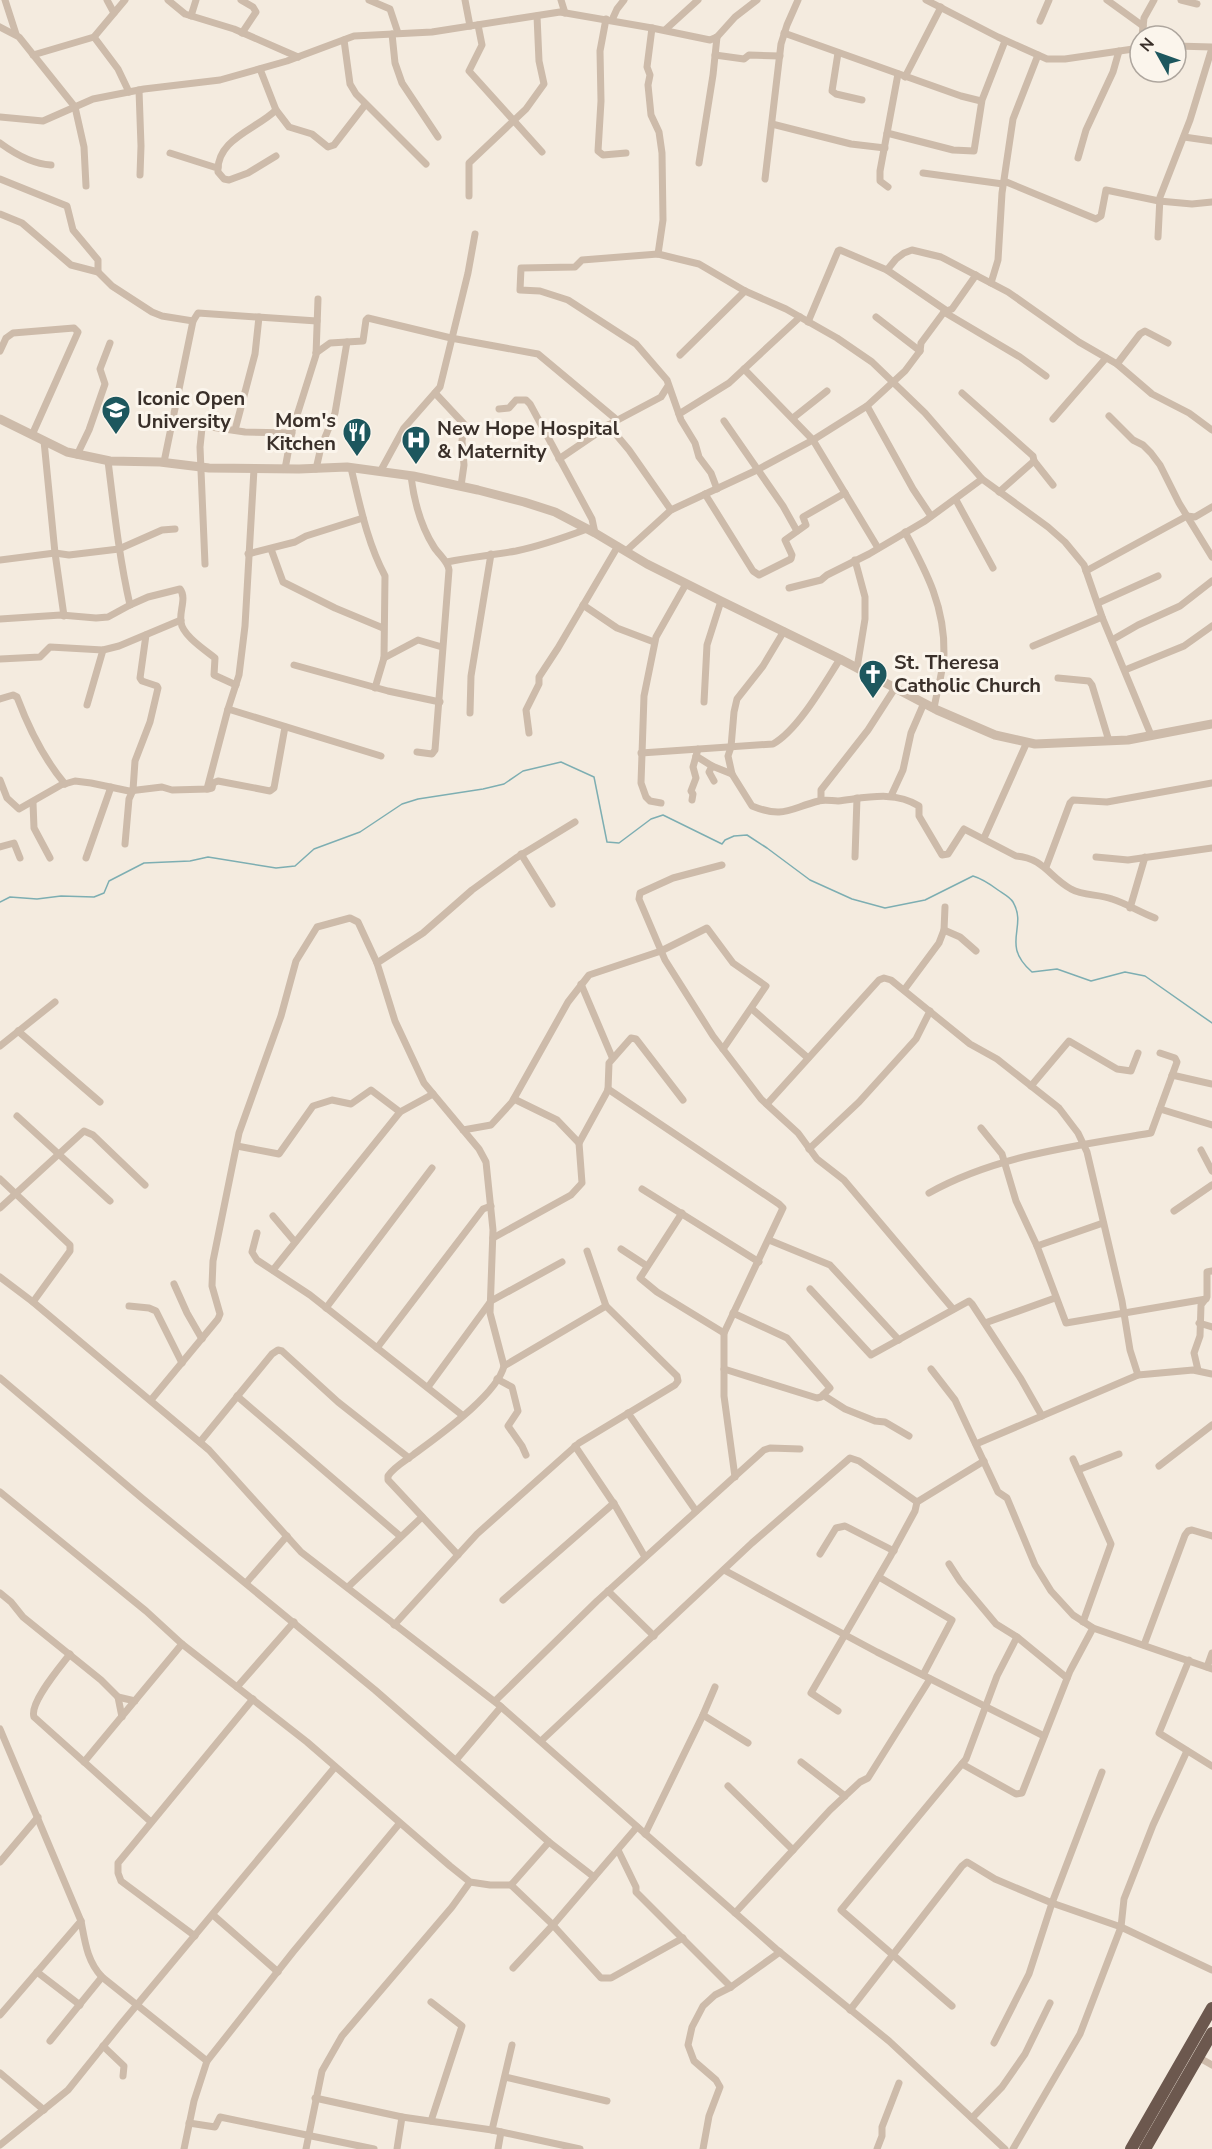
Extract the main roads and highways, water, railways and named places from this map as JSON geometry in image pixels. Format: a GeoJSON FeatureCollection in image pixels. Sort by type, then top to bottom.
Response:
{"type":"FeatureCollection","features":[{"type":"Feature","properties":{"kind":"highway"},"geometry":{"type":"LineString","coordinates":[[1131,2149],[1212,2008]]}},
{"type":"Feature","properties":{"kind":"highway"},"geometry":{"type":"LineString","coordinates":[[1145,2149],[1212,2032]]}},
{"type":"Feature","properties":{"kind":"waterway"},"geometry":{"type":"LineString","coordinates":[[0,902],[10,897],[37,899],[61,896],[94,897],[104,893],[109,881],[144,863],[190,861],[208,857],[276,868],[295,866],[314,849],[360,832],[402,804],[418,799],[504,784],[523,771],[561,762],[594,777],[607,842],[619,843],[651,819],[663,815],[722,844],[734,836],[747,835],[810,880],[852,899],[885,908],[925,900],[973,876],[989,884],[1013,902],[1018,920],[1016,944],[1018,953],[1032,972],[1057,969],[1091,981],[1125,972],[1145,976],[1212,1023]]}},
{"type":"Feature","properties":{"kind":"place","name":"Iconic Open University"},"geometry":{"type":"Point","coordinates":[116,436]}},
{"type":"Feature","properties":{"kind":"place","name":"Mom's Kitchen"},"geometry":{"type":"Point","coordinates":[357,458]}},
{"type":"Feature","properties":{"kind":"place","name":"New Hope Hospital & Maternity"},"geometry":{"type":"Point","coordinates":[416,466]}},
{"type":"Feature","properties":{"kind":"place","name":"St. Theresa Catholic Church"},"geometry":{"type":"Point","coordinates":[873,700]}}]}
